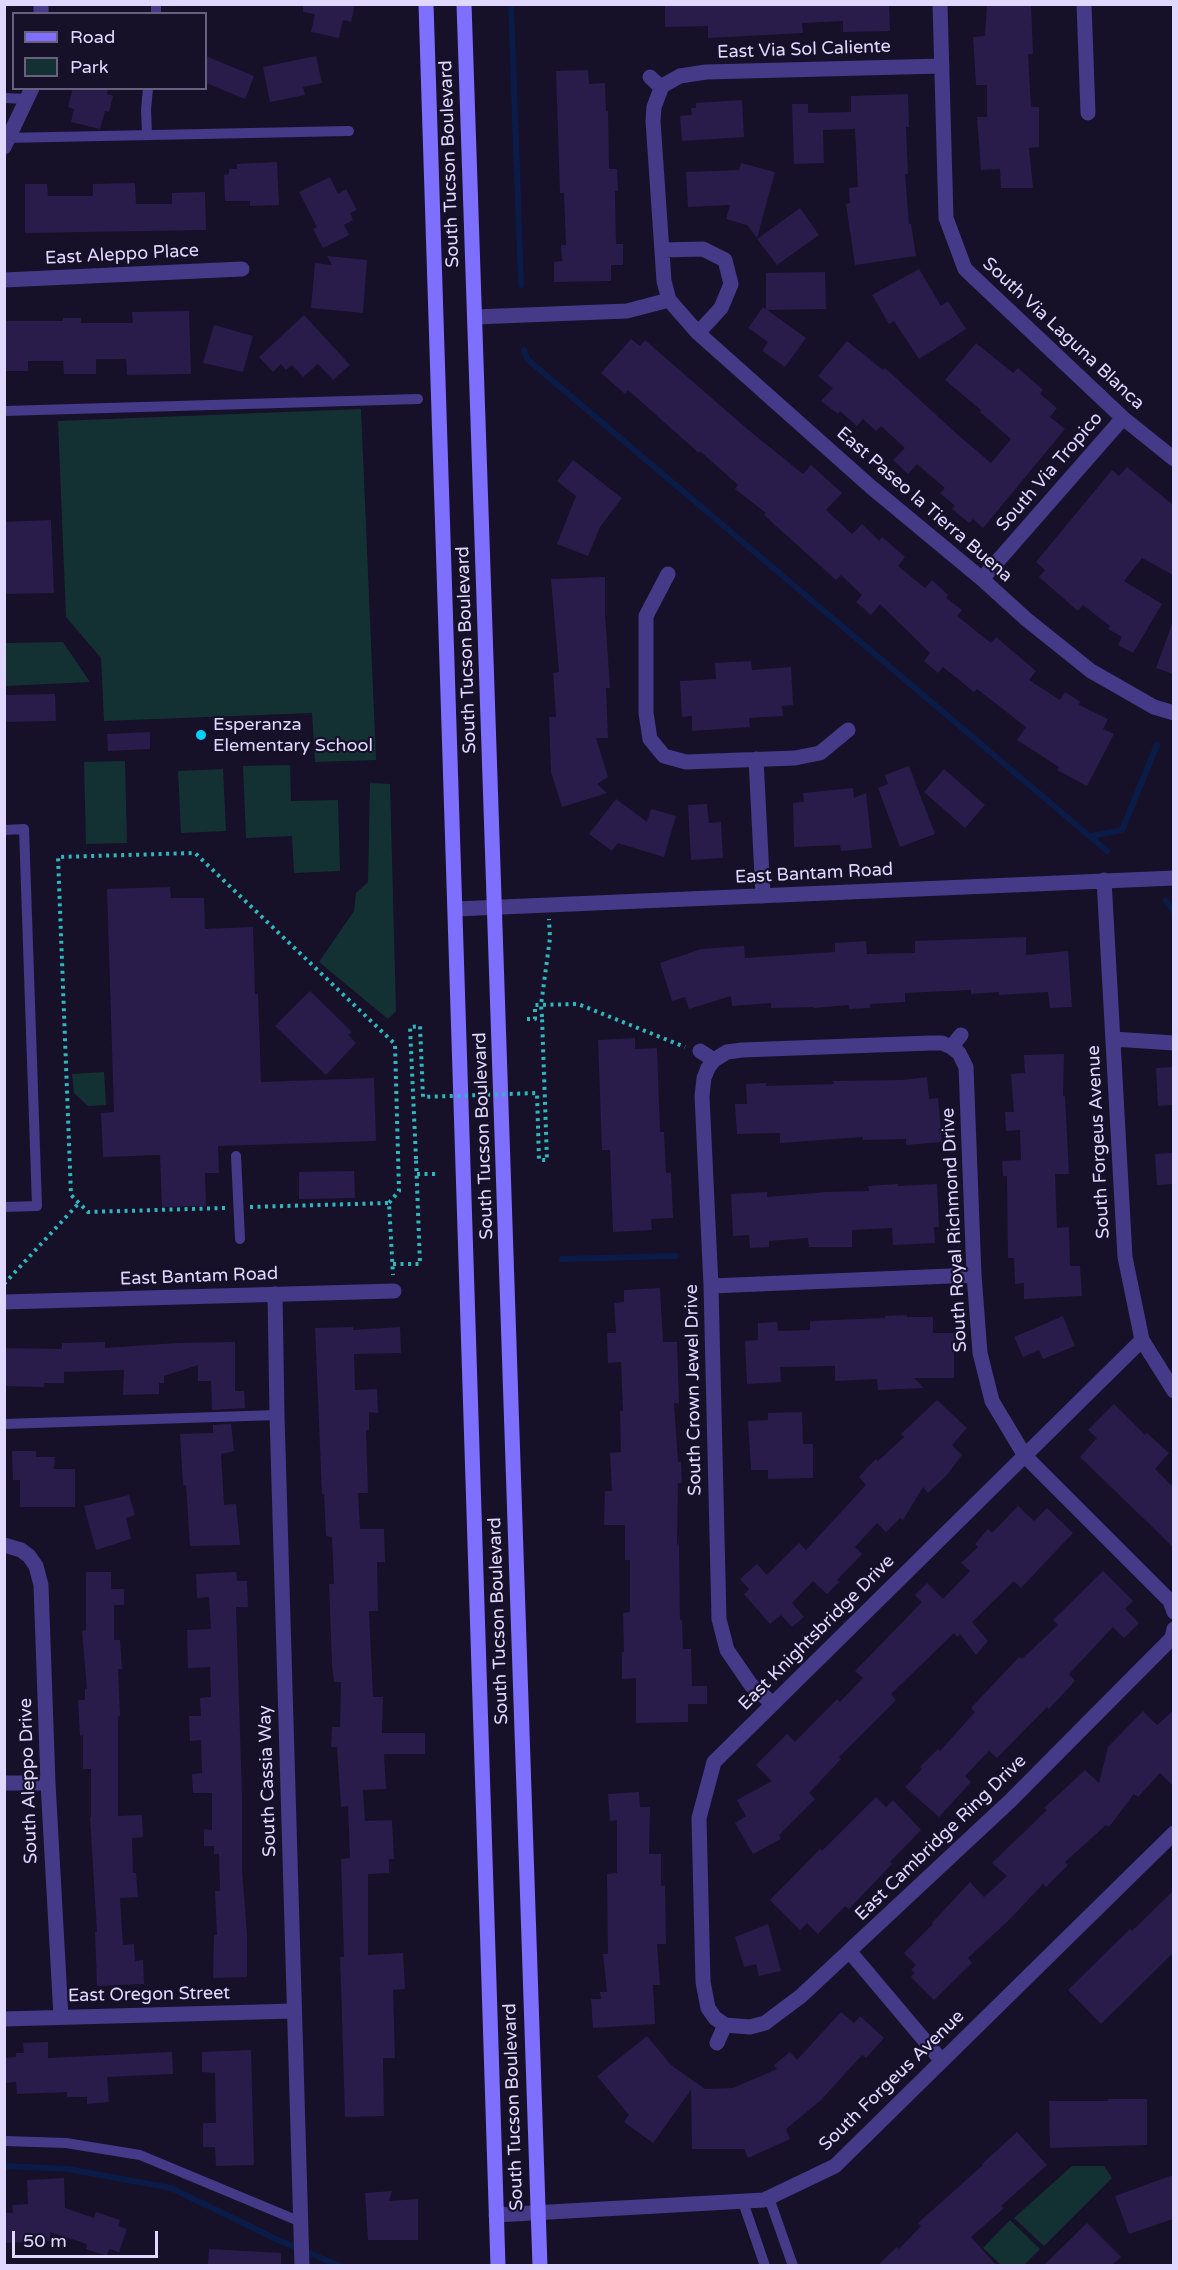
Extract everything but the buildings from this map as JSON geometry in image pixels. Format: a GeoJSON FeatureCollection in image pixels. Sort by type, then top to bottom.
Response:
{"type":"FeatureCollection","features":[{"type":"Feature","properties":{"kind":"main road","name":"South Tucson Boulevard"},"geometry":{"type":"LineString","coordinates":[[426,4],[498,2265]]}},
{"type":"Feature","properties":{"kind":"main road","name":"South Tucson Boulevard"},"geometry":{"type":"LineString","coordinates":[[464,4],[540,2265]]}},
{"type":"Feature","properties":{"kind":"street","name":"South Via Laguna Blanca"},"geometry":{"type":"LineString","coordinates":[[940,4],[946,218],[965,269],[1123,418],[1173,459]]}},
{"type":"Feature","properties":{"kind":"street"},"geometry":{"type":"LineString","coordinates":[[1084,4],[1088,113]]}},
{"type":"Feature","properties":{"kind":"street","name":"East Via Sol Caliente"},"geometry":{"type":"LineString","coordinates":[[662,250],[653,121],[660,82],[706,72],[942,66]]}},
{"type":"Feature","properties":{"kind":"street"},"geometry":{"type":"LineString","coordinates":[[6,141],[30,94]]}},
{"type":"Feature","properties":{"kind":"street"},"geometry":{"type":"LineString","coordinates":[[475,317],[627,311],[669,300],[664,281],[662,250],[703,249],[725,260],[731,284],[721,308],[698,333]]}},
{"type":"Feature","properties":{"kind":"street","name":"East Aleppo Place"},"geometry":{"type":"LineString","coordinates":[[4,280],[242,269]]}},
{"type":"Feature","properties":{"kind":"street","name":"East Paseo la Tierra Buena"},"geometry":{"type":"LineString","coordinates":[[669,300],[698,333],[1026,619],[1090,671],[1154,707],[1173,713]]}},
{"type":"Feature","properties":{"kind":"street","name":"South Via Tropico"},"geometry":{"type":"LineString","coordinates":[[982,579],[1123,418]]}},
{"type":"Feature","properties":{"kind":"street"},"geometry":{"type":"LineString","coordinates":[[668,574],[646,616],[646,713],[650,739],[658,758],[686,762],[795,758],[820,753],[848,729]]}},
{"type":"Feature","properties":{"kind":"street"},"geometry":{"type":"LineString","coordinates":[[756,759],[763,896]]}},
{"type":"Feature","properties":{"kind":"street","name":"East Bantam Road"},"geometry":{"type":"LineString","coordinates":[[456,909],[1173,878]]}},
{"type":"Feature","properties":{"kind":"street","name":"South Forgeus Avenue"},"geometry":{"type":"LineString","coordinates":[[1104,880],[1125,1257],[1142,1340],[1173,1391]]}},
{"type":"Feature","properties":{"kind":"street"},"geometry":{"type":"LineString","coordinates":[[1113,1039],[1173,1043]]}},
{"type":"Feature","properties":{"kind":"street","name":"South Royal Richmond Drive"},"geometry":{"type":"LineString","coordinates":[[714,1060],[727,1052],[742,1050],[956,1041],[966,1067],[974,1275],[980,1353],[992,1401],[1025,1456],[1170,1601],[1173,1612]]}},
{"type":"Feature","properties":{"kind":"street"},"geometry":{"type":"LineString","coordinates":[[700,1051],[714,1060]]}},
{"type":"Feature","properties":{"kind":"street","name":"South Crown Jewel Drive"},"geometry":{"type":"LineString","coordinates":[[714,1060],[704,1078],[702,1096],[711,1286],[719,1619],[727,1650],[752,1685],[773,1704]]}},
{"type":"Feature","properties":{"kind":"street"},"geometry":{"type":"LineString","coordinates":[[711,1286],[974,1275]]}},
{"type":"Feature","properties":{"kind":"street","name":"East Bantam Road"},"geometry":{"type":"LineString","coordinates":[[4,1302],[394,1291]]}},
{"type":"Feature","properties":{"kind":"street","name":"South Cassia Way"},"geometry":{"type":"LineString","coordinates":[[275,1294],[302,2265]]}},
{"type":"Feature","properties":{"kind":"street","name":"East Knightsbridge Drive"},"geometry":{"type":"LineString","coordinates":[[725,2025],[714,2018],[708,2008],[703,1982],[699,1818],[714,1762],[1142,1340]]}},
{"type":"Feature","properties":{"kind":"street","name":"South Aleppo Drive"},"geometry":{"type":"LineString","coordinates":[[4,1545],[28,1549],[41,1585],[48,1783],[61,2017]]}},
{"type":"Feature","properties":{"kind":"street","name":"East Cambridge Ring Drive"},"geometry":{"type":"LineString","coordinates":[[725,2025],[750,2027],[765,2023],[801,1996],[1010,1801],[1172,1638],[1173,1629]]}},
{"type":"Feature","properties":{"kind":"street"},"geometry":{"type":"LineString","coordinates":[[4,1783],[48,1783]]}},
{"type":"Feature","properties":{"kind":"street","name":"South Forgeus Avenue"},"geometry":{"type":"LineString","coordinates":[[496,2215],[743,2202],[769,2198],[835,2166],[1173,1833]]}},
{"type":"Feature","properties":{"kind":"street"},"geometry":{"type":"LineString","coordinates":[[850,1952],[942,2061]]}},
{"type":"Feature","properties":{"kind":"street","name":"East Oregon Street"},"geometry":{"type":"LineString","coordinates":[[4,2019],[294,2011]]}},
{"type":"Feature","properties":{"kind":"street"},"geometry":{"type":"LineString","coordinates":[[717,2043],[725,2025]]}},
{"type":"Feature","properties":{"kind":"lane"},"geometry":{"type":"LineString","coordinates":[[147,134],[148,90]]}},
{"type":"Feature","properties":{"kind":"lane"},"geometry":{"type":"LineString","coordinates":[[4,98],[30,94]]}},
{"type":"Feature","properties":{"kind":"lane"},"geometry":{"type":"LineString","coordinates":[[6,141],[147,134],[349,131]]}},
{"type":"Feature","properties":{"kind":"lane"},"geometry":{"type":"LineString","coordinates":[[4,411],[418,399]]}},
{"type":"Feature","properties":{"kind":"lane"},"geometry":{"type":"LineString","coordinates":[[4,830],[24,829],[37,1206],[4,1207]]}},
{"type":"Feature","properties":{"kind":"lane"},"geometry":{"type":"LineString","coordinates":[[236,1156],[240,1239]]}},
{"type":"Feature","properties":{"kind":"lane"},"geometry":{"type":"LineString","coordinates":[[4,1424],[277,1415]]}},
{"type":"Feature","properties":{"kind":"lane"},"geometry":{"type":"LineString","coordinates":[[4,2141],[66,2143],[140,2155],[301,2222]]}},
{"type":"Feature","properties":{"kind":"lane"},"geometry":{"type":"LineString","coordinates":[[769,2198],[794,2265]]}},
{"type":"Feature","properties":{"kind":"lane"},"geometry":{"type":"LineString","coordinates":[[743,2202],[765,2265]]}},
{"type":"Feature","properties":{"kind":"path"},"geometry":{"type":"LineString","coordinates":[[389,1203],[88,1212],[71,1195],[58,857],[195,853],[395,1044],[399,1191],[389,1203],[394,1291]]}},
{"type":"Feature","properties":{"kind":"path"},"geometry":{"type":"LineString","coordinates":[[393,1264],[420,1264],[410,1027],[420,1026],[423,1097],[537,1093],[539,1160],[547,1160],[541,1005],[550,938],[549,906]]}},
{"type":"Feature","properties":{"kind":"path"},"geometry":{"type":"LineString","coordinates":[[527,1019],[536,1019],[535,1005],[578,1004],[677,1045],[700,1051]]}},
{"type":"Feature","properties":{"kind":"path"},"geometry":{"type":"LineString","coordinates":[[417,1174],[439,1174]]}},
{"type":"Feature","properties":{"kind":"path"},"geometry":{"type":"LineString","coordinates":[[4,1284],[79,1203]]}},
{"type":"Feature","properties":{"kind":"green space"},"geometry":{"type":"Polygon","coordinates":[[[361,409],[376,760],[315,762],[312,713],[104,721],[101,658],[66,617],[58,421],[361,409]]]}},
{"type":"Feature","properties":{"kind":"green space"},"geometry":{"type":"Polygon","coordinates":[[[63,642],[90,682],[5,686],[5,643],[63,642]]]}},
{"type":"Feature","properties":{"kind":"green space"},"geometry":{"type":"Polygon","coordinates":[[[125,761],[127,843],[86,844],[84,762],[125,761]]]}},
{"type":"Feature","properties":{"kind":"green space"},"geometry":{"type":"Polygon","coordinates":[[[290,765],[291,801],[338,800],[340,871],[294,873],[292,836],[246,838],[243,766],[290,765]]]}},
{"type":"Feature","properties":{"kind":"green space"},"geometry":{"type":"Polygon","coordinates":[[[223,769],[226,831],[181,833],[178,771],[223,769]]]}},
{"type":"Feature","properties":{"kind":"green space"},"geometry":{"type":"Polygon","coordinates":[[[370,783],[390,784],[396,1011],[388,1019],[319,962],[354,911],[356,893],[368,882],[370,783]]]}},
{"type":"Feature","properties":{"kind":"green space"},"geometry":{"type":"Polygon","coordinates":[[[104,1072],[106,1105],[88,1106],[74,1093],[72,1074],[104,1072]]]}},
{"type":"Feature","properties":{"kind":"green space"},"geometry":{"type":"Polygon","coordinates":[[[1072,2166],[1104,2166],[1112,2178],[1044,2246],[1014,2218],[1072,2166]]]}},
{"type":"Feature","properties":{"kind":"green space"},"geometry":{"type":"Polygon","coordinates":[[[1010,2220],[1040,2249],[1024,2265],[1001,2265],[983,2248],[1010,2220]]]}},
{"type":"Feature","properties":{"kind":"waterway"},"geometry":{"type":"LineString","coordinates":[[511,4],[521,285]]}},
{"type":"Feature","properties":{"kind":"waterway"},"geometry":{"type":"LineString","coordinates":[[524,350],[527,359],[1107,851]]}},
{"type":"Feature","properties":{"kind":"waterway"},"geometry":{"type":"LineString","coordinates":[[1091,836],[1122,830],[1157,745]]}},
{"type":"Feature","properties":{"kind":"waterway"},"geometry":{"type":"LineString","coordinates":[[1166,901],[1174,912]]}},
{"type":"Feature","properties":{"kind":"waterway"},"geometry":{"type":"LineString","coordinates":[[562,1259],[676,1256]]}},
{"type":"Feature","properties":{"kind":"waterway"},"geometry":{"type":"LineString","coordinates":[[4,2166],[68,2169],[171,2188],[278,2240],[340,2266]]}},
{"type":"Feature","properties":{"kind":"place","name":"Esperanza Elementary School"},"geometry":{"type":"Point","coordinates":[201,735]}}]}
